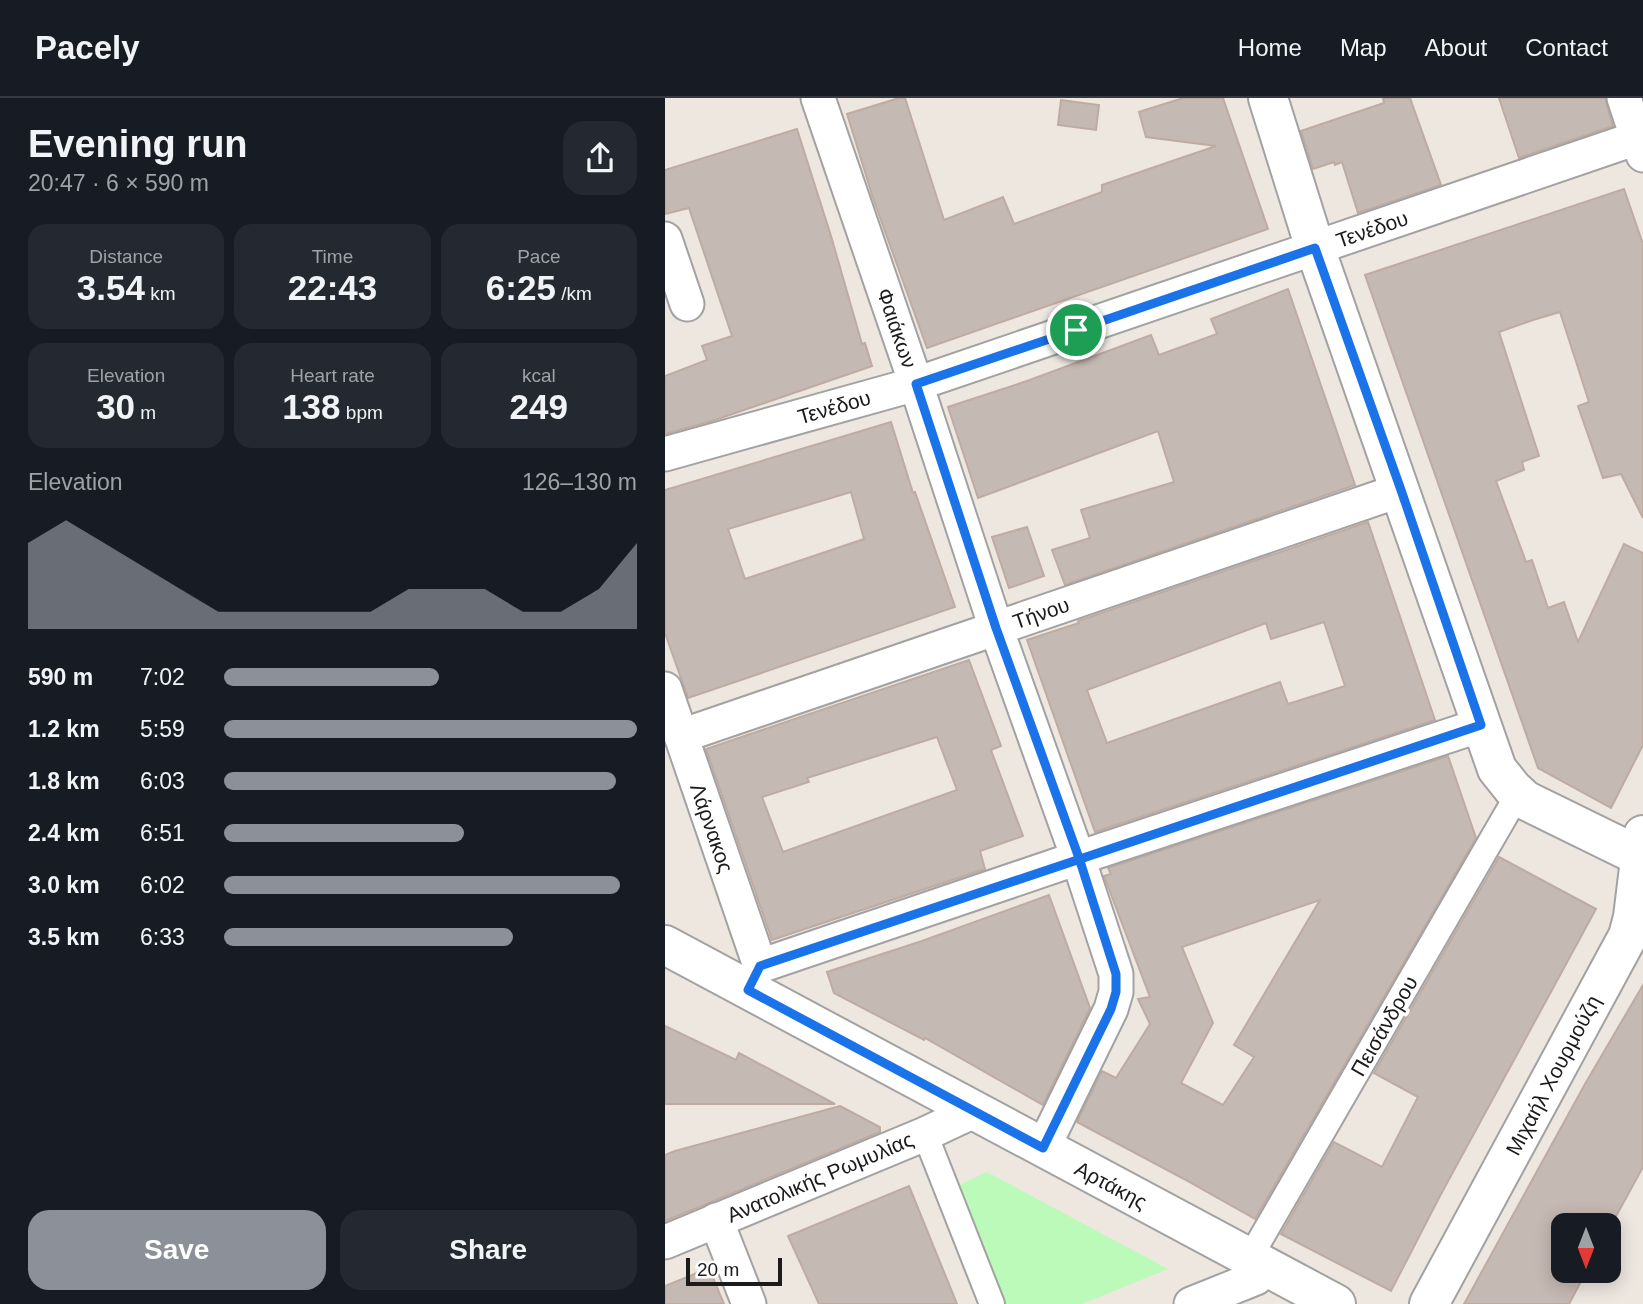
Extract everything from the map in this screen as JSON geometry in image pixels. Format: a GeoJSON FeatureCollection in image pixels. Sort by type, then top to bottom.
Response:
{"type":"FeatureCollection","features":[{"type":"Feature","properties":{"kind":"street","name":"Φαιάκων"},"geometry":{"type":"LineString","coordinates":[[818,98],[996,628],[1079,858],[1116,974],[1116,992],[1111,1009],[1043,1148]]}},
{"type":"Feature","properties":{"kind":"street"},"geometry":{"type":"LineString","coordinates":[[1268,98],[1315,248],[1497,769],[1518,794],[1534,804],[1642,850]]}},
{"type":"Feature","properties":{"kind":"street"},"geometry":{"type":"LineString","coordinates":[[1625,98],[1640,147]]}},
{"type":"Feature","properties":{"kind":"street","name":"Τενέδου"},"geometry":{"type":"LineString","coordinates":[[665,454],[916,384],[1315,248],[1640,147]]}},
{"type":"Feature","properties":{"kind":"street"},"geometry":{"type":"LineString","coordinates":[[665,239],[687,304]]}},
{"type":"Feature","properties":{"kind":"street","name":"Τήνου"},"geometry":{"type":"LineString","coordinates":[[681,736],[1401,490]]}},
{"type":"Feature","properties":{"kind":"street","name":"Λάρνακος"},"geometry":{"type":"LineString","coordinates":[[665,689],[754,978]]}},
{"type":"Feature","properties":{"kind":"street"},"geometry":{"type":"LineString","coordinates":[[754,978],[1079,858],[1481,725]]}},
{"type":"Feature","properties":{"kind":"street","name":"Πεισάνδρου"},"geometry":{"type":"LineString","coordinates":[[1258,1280],[1518,794]]}},
{"type":"Feature","properties":{"kind":"street","name":"Μιχαήλ Χουρμούζη"},"geometry":{"type":"LineString","coordinates":[[1429,1304],[1628,936],[1642,850]]}},
{"type":"Feature","properties":{"kind":"street","name":"Αρτάκης"},"geometry":{"type":"LineString","coordinates":[[665,945],[754,978],[974,1111],[1043,1148],[1258,1280],[1336,1304]]}},
{"type":"Feature","properties":{"kind":"street","name":"Ανατολικής Ρωμυλίας"},"geometry":{"type":"LineString","coordinates":[[665,1242],[974,1111]]}},
{"type":"Feature","properties":{"kind":"street"},"geometry":{"type":"LineString","coordinates":[[925,1134],[992,1304]]}},
{"type":"Feature","properties":{"kind":"street"},"geometry":{"type":"LineString","coordinates":[[716,1220],[749,1304]]}},
{"type":"Feature","properties":{"kind":"street"},"geometry":{"type":"LineString","coordinates":[[1191,1304],[1258,1280]]}},
{"type":"Feature","properties":{"kind":"green space"},"geometry":{"type":"Polygon","coordinates":[[[987,1172],[1168,1269],[1082,1304],[1006,1304],[959,1185],[987,1172]]]}},
{"type":"Feature","properties":{"kind":"building"},"geometry":{"type":"Polygon","coordinates":[[[905,98],[944,220],[1003,197],[1014,224],[1102,192],[1102,185],[1216,146],[1146,137],[1139,112],[1183,98],[1223,98],[1268,229],[927,348],[873,198],[847,114],[905,98]]]}},
{"type":"Feature","properties":{"kind":"building"},"geometry":{"type":"Polygon","coordinates":[[[1383,98],[1410,98],[1441,185],[1358,213],[1342,162],[1313,169],[1301,131],[1384,103],[1383,98]]]}},
{"type":"Feature","properties":{"kind":"building"},"geometry":{"type":"Polygon","coordinates":[[[1499,98],[1605,98],[1613,126],[1519,158],[1499,98]]]}},
{"type":"Feature","properties":{"kind":"building"},"geometry":{"type":"Polygon","coordinates":[[[1061,100],[1099,105],[1096,130],[1058,125],[1061,100]]]}},
{"type":"Feature","properties":{"kind":"building"},"geometry":{"type":"Polygon","coordinates":[[[797,129],[862,344],[865,343],[872,366],[715,420],[665,434],[665,376],[707,360],[702,346],[732,336],[689,208],[665,214],[665,170],[797,129]]]}},
{"type":"Feature","properties":{"kind":"building"},"geometry":{"type":"Polygon","coordinates":[[[1624,189],[1643,244],[1643,518],[1621,474],[1603,478],[1578,406],[1589,402],[1560,312],[1499,332],[1539,456],[1522,462],[1524,470],[1496,481],[1526,562],[1532,560],[1548,608],[1564,602],[1578,642],[1624,544],[1643,553],[1643,745],[1611,808],[1538,768],[1365,275],[1624,189]]]}},
{"type":"Feature","properties":{"kind":"building"},"geometry":{"type":"Polygon","coordinates":[[[1288,289],[1355,485],[1065,585],[1052,550],[1090,538],[1081,510],[1174,482],[1158,431],[978,498],[948,407],[1151,335],[1159,355],[1217,334],[1211,319],[1288,289]]]}},
{"type":"Feature","properties":{"kind":"building"},"geometry":{"type":"Polygon","coordinates":[[[891,422],[913,493],[915,492],[955,607],[688,698],[665,633],[665,490],[891,422]],[[851,492],[728,529],[745,579],[864,539],[851,492]]]}},
{"type":"Feature","properties":{"kind":"building"},"geometry":{"type":"Polygon","coordinates":[[[1368,522],[1435,720],[1095,832],[1027,640],[1079,623],[1078,621],[1368,522]],[[1324,622],[1271,639],[1266,623],[1087,690],[1107,743],[1280,682],[1288,704],[1345,686],[1324,622]]]}},
{"type":"Feature","properties":{"kind":"building"},"geometry":{"type":"Polygon","coordinates":[[[1027,527],[1044,576],[1009,588],[992,537],[1027,527]]]}},
{"type":"Feature","properties":{"kind":"building"},"geometry":{"type":"Polygon","coordinates":[[[969,660],[1001,746],[991,750],[1023,836],[980,851],[985,869],[772,940],[706,749],[969,660]],[[937,737],[807,778],[809,782],[762,797],[783,852],[957,790],[937,737]]]}},
{"type":"Feature","properties":{"kind":"building"},"geometry":{"type":"Polygon","coordinates":[[[1448,756],[1476,838],[1255,1219],[1077,1122],[1102,1071],[1116,1078],[1150,1024],[1138,999],[1150,997],[1104,876],[1111,874],[1108,868],[1448,756]],[[1320,900],[1182,947],[1213,1023],[1181,1083],[1223,1105],[1254,1057],[1234,1045],[1320,900]]]}},
{"type":"Feature","properties":{"kind":"building"},"geometry":{"type":"Polygon","coordinates":[[[1499,857],[1596,909],[1391,1291],[1281,1234],[1334,1142],[1382,1167],[1418,1097],[1374,1073],[1499,857]]]}},
{"type":"Feature","properties":{"kind":"building"},"geometry":{"type":"Polygon","coordinates":[[[1049,895],[1090,1008],[1043,1105],[925,1038],[924,1040],[834,993],[827,972],[1049,895]]]}},
{"type":"Feature","properties":{"kind":"building"},"geometry":{"type":"Polygon","coordinates":[[[1643,985],[1643,1167],[1618,1213],[1551,1213],[1551,1283],[1580,1283],[1569,1304],[1464,1304],[1585,1084],[1643,985]]]}},
{"type":"Feature","properties":{"kind":"building"},"geometry":{"type":"Polygon","coordinates":[[[665,1026],[736,1060],[739,1053],[835,1104],[665,1104],[665,1026]]]}},
{"type":"Feature","properties":{"kind":"building"},"geometry":{"type":"Polygon","coordinates":[[[840,1106],[880,1127],[880,1132],[665,1221],[665,1155],[840,1106]]]}},
{"type":"Feature","properties":{"kind":"building"},"geometry":{"type":"Polygon","coordinates":[[[909,1186],[957,1304],[819,1304],[788,1236],[909,1186]]]}},
{"type":"Feature","properties":{"kind":"building"},"geometry":{"type":"Polygon","coordinates":[[[709,1268],[724,1304],[665,1304],[665,1286],[709,1268]]]}},
{"type":"Feature","properties":{"kind":"route"},"geometry":{"type":"LineString","coordinates":[[1076,330],[916,384],[996,628],[1079,858],[1116,974],[1116,992],[1111,1009],[1043,1148],[748,990],[760,966],[1079,858],[1481,725],[1315,248],[1076,330]]}}]}
